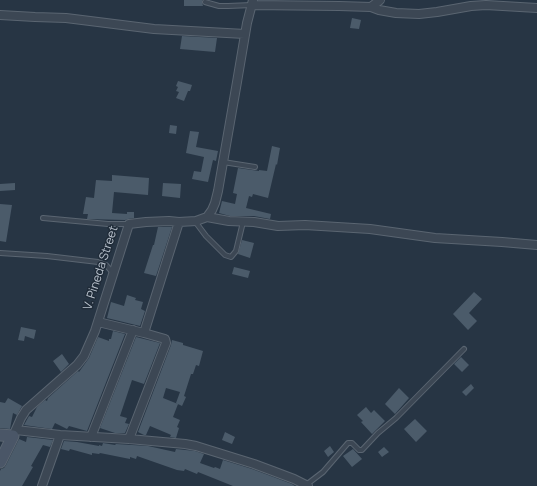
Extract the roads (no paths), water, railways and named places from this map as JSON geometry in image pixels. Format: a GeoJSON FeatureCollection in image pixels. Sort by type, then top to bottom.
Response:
{"type":"FeatureCollection","features":[{"type":"Feature","properties":{"kind":"street"},"geometry":{"type":"LineString","coordinates":[[371,7],[380,0]]}},
{"type":"Feature","properties":{"kind":"street"},"geometry":{"type":"LineString","coordinates":[[537,8],[486,5],[437,12],[407,14],[379,10],[371,7],[252,3],[248,15],[238,82],[215,203],[207,217],[228,221],[254,222],[278,226],[305,225],[370,229],[435,238],[537,245]]}},
{"type":"Feature","properties":{"kind":"street"},"geometry":{"type":"LineString","coordinates":[[0,15],[66,18],[154,29],[245,34]]}},
{"type":"Feature","properties":{"kind":"street","name":"V. Pineda Street"},"geometry":{"type":"LineString","coordinates":[[0,462],[26,410],[77,365],[84,356],[95,331],[129,224],[169,221],[196,221],[207,217]]}},
{"type":"Feature","properties":{"kind":"street"},"geometry":{"type":"LineString","coordinates":[[144,333],[179,222]]}},
{"type":"Feature","properties":{"kind":"street"},"geometry":{"type":"LineString","coordinates":[[98,322],[165,339],[166,343],[129,439]]}},
{"type":"Feature","properties":{"kind":"street"},"geometry":{"type":"LineString","coordinates":[[91,437],[132,330]]}},
{"type":"Feature","properties":{"kind":"street"},"geometry":{"type":"LineString","coordinates":[[0,435],[15,433],[60,435],[185,444],[254,464],[307,485]]}},
{"type":"Feature","properties":{"kind":"street"},"geometry":{"type":"LineString","coordinates":[[42,486],[60,435]]}},
{"type":"Feature","properties":{"kind":"lane"},"geometry":{"type":"LineString","coordinates":[[206,2],[219,6],[252,3]]}},
{"type":"Feature","properties":{"kind":"lane"},"geometry":{"type":"LineString","coordinates":[[223,162],[255,167]]}},
{"type":"Feature","properties":{"kind":"lane"},"geometry":{"type":"LineString","coordinates":[[43,218],[108,224],[129,224]]}},
{"type":"Feature","properties":{"kind":"lane"},"geometry":{"type":"LineString","coordinates":[[196,221],[206,236],[225,255],[231,257],[236,251],[243,222]]}},
{"type":"Feature","properties":{"kind":"lane"},"geometry":{"type":"LineString","coordinates":[[0,252],[98,262],[106,265],[113,273]]}},
{"type":"Feature","properties":{"kind":"lane"},"geometry":{"type":"LineString","coordinates":[[307,485],[323,472],[348,443],[352,443],[359,450],[362,450],[464,350]]}}]}
